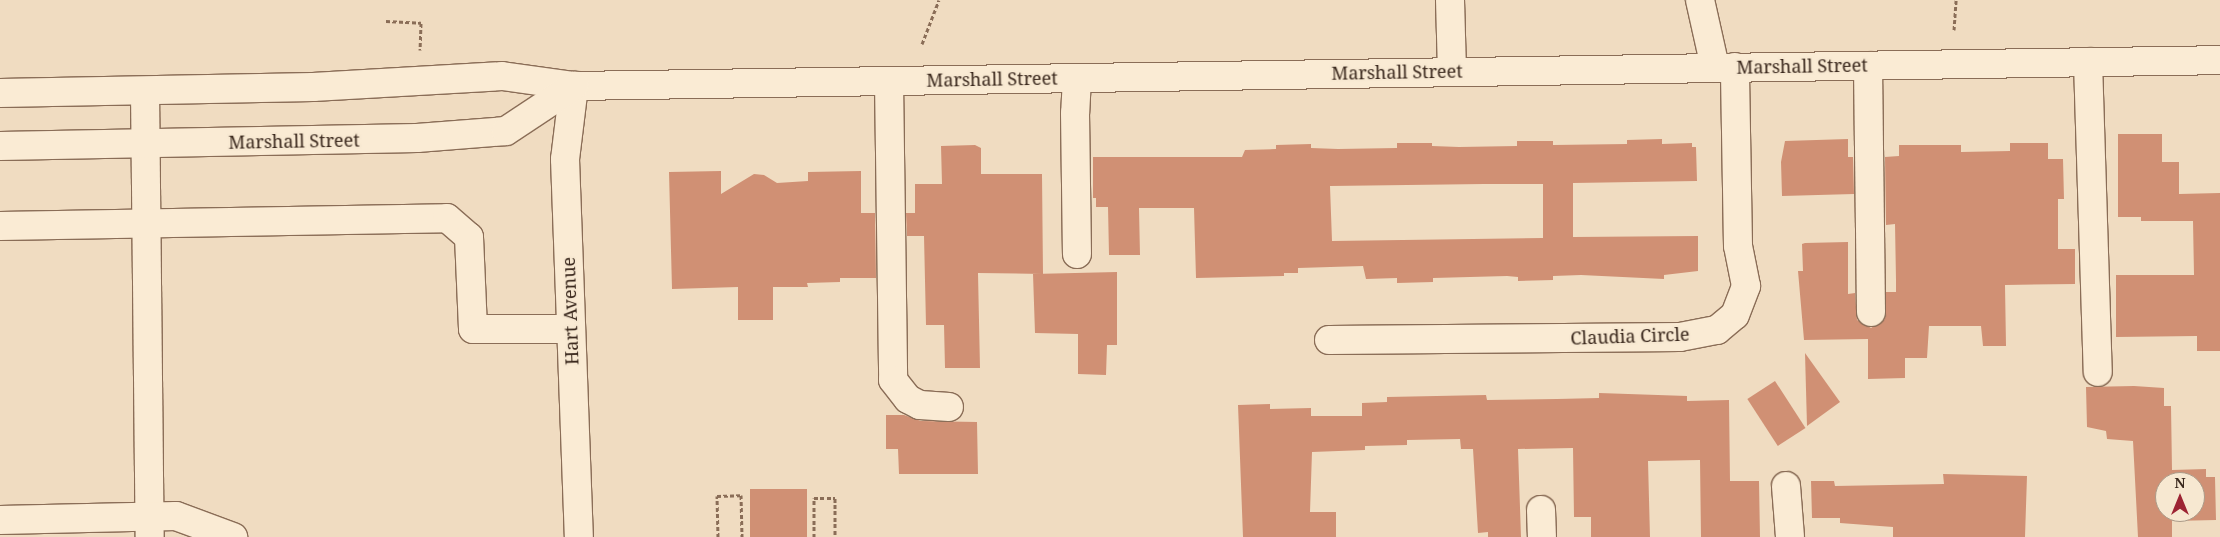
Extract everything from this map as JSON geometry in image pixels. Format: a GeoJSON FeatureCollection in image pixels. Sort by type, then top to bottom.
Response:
{"type":"FeatureCollection","features":[{"type":"Feature","properties":{"kind":"street"},"geometry":{"type":"LineString","coordinates":[[1450,0],[1452,71]]}},
{"type":"Feature","properties":{"kind":"street","name":"Claudia Circle"},"geometry":{"type":"LineString","coordinates":[[1329,340],[1680,337],[1717,330],[1735,315],[1746,286],[1738,246],[1725,67],[1700,0]]}},
{"type":"Feature","properties":{"kind":"street","name":"Marshall Street"},"geometry":{"type":"LineString","coordinates":[[0,93],[313,87],[502,76],[574,86],[2220,60]]}},
{"type":"Feature","properties":{"kind":"street"},"geometry":{"type":"LineString","coordinates":[[2088,62],[2098,372]]}},
{"type":"Feature","properties":{"kind":"street"},"geometry":{"type":"LineString","coordinates":[[1868,66],[1871,312]]}},
{"type":"Feature","properties":{"kind":"street"},"geometry":{"type":"LineString","coordinates":[[1077,78],[1075,113],[1077,254]]}},
{"type":"Feature","properties":{"kind":"street"},"geometry":{"type":"LineString","coordinates":[[888,81],[893,380],[908,399],[920,405],[949,407]]}},
{"type":"Feature","properties":{"kind":"street","name":"Marshall Street"},"geometry":{"type":"LineString","coordinates":[[0,146],[417,138],[506,131],[574,86]]}},
{"type":"Feature","properties":{"kind":"street","name":"Hart Avenue"},"geometry":{"type":"LineString","coordinates":[[574,86],[565,150],[579,537]]}},
{"type":"Feature","properties":{"kind":"street"},"geometry":{"type":"LineString","coordinates":[[145,91],[150,527]]}},
{"type":"Feature","properties":{"kind":"street"},"geometry":{"type":"LineString","coordinates":[[0,226],[446,218],[469,237],[472,329],[570,329]]}},
{"type":"Feature","properties":{"kind":"street"},"geometry":{"type":"LineString","coordinates":[[1786,486],[1790,537]]}},
{"type":"Feature","properties":{"kind":"street"},"geometry":{"type":"LineString","coordinates":[[1541,510],[1542,537]]}},
{"type":"Feature","properties":{"kind":"street"},"geometry":{"type":"LineString","coordinates":[[0,520],[150,527],[176,516],[234,537]]}},
{"type":"Feature","properties":{"kind":"path"},"geometry":{"type":"LineString","coordinates":[[922,44],[939,0]]}},
{"type":"Feature","properties":{"kind":"path"},"geometry":{"type":"LineString","coordinates":[[1954,30],[1956,0]]}},
{"type":"Feature","properties":{"kind":"path"},"geometry":{"type":"LineString","coordinates":[[386,21],[421,23],[420,50]]}},
{"type":"Feature","properties":{"kind":"path"},"geometry":{"type":"LineString","coordinates":[[718,537],[717,496],[741,495],[742,537]]}},
{"type":"Feature","properties":{"kind":"path"},"geometry":{"type":"LineString","coordinates":[[814,537],[814,498],[835,498],[835,537]]}},
{"type":"Feature","properties":{"kind":"building"},"geometry":{"type":"Polygon","coordinates":[[[2118,134],[2162,134],[2162,162],[2179,162],[2179,194],[2220,193],[2220,351],[2197,351],[2197,336],[2116,337],[2116,275],[2194,275],[2193,221],[2141,221],[2141,217],[2118,217],[2118,134]]]}},
{"type":"Feature","properties":{"kind":"building"},"geometry":{"type":"Polygon","coordinates":[[[1662,139],[1662,144],[1692,143],[1692,147],[1696,147],[1697,181],[1573,183],[1573,237],[1698,236],[1698,271],[1664,275],[1664,279],[1581,275],[1553,276],[1553,280],[1518,281],[1518,277],[1507,276],[1433,278],[1433,282],[1397,283],[1397,278],[1366,279],[1363,266],[1298,268],[1298,273],[1284,273],[1284,276],[1196,278],[1194,208],[1139,208],[1140,255],[1109,255],[1108,207],[1096,207],[1096,198],[1093,198],[1093,157],[1242,157],[1245,150],[1276,149],[1276,145],[1311,144],[1311,148],[1338,149],[1397,148],[1397,143],[1432,143],[1432,146],[1459,147],[1517,146],[1517,141],[1553,141],[1553,145],[1627,144],[1627,140],[1662,139]],[[1543,184],[1330,186],[1332,241],[1543,238],[1543,184]]]}},
{"type":"Feature","properties":{"kind":"building"},"geometry":{"type":"Polygon","coordinates":[[[1848,139],[1848,157],[1853,157],[1854,194],[1782,196],[1781,162],[1785,141],[1848,139]]]}},
{"type":"Feature","properties":{"kind":"building"},"geometry":{"type":"Polygon","coordinates":[[[2010,143],[2048,143],[2048,159],[2063,159],[2064,199],[2058,199],[2058,249],[2075,249],[2075,284],[2005,285],[2006,346],[1983,346],[1981,326],[1929,326],[1927,358],[1905,358],[1905,378],[1868,379],[1868,339],[1804,340],[1798,271],[1803,271],[1802,244],[1805,243],[1848,242],[1848,294],[1855,293],[1857,320],[1871,328],[1885,319],[1886,292],[1896,292],[1896,280],[1895,224],[1886,225],[1885,157],[1899,156],[1899,145],[1961,145],[1961,152],[2010,151],[2010,143]]]}},
{"type":"Feature","properties":{"kind":"building"},"geometry":{"type":"Polygon","coordinates":[[[975,145],[981,148],[981,174],[1042,174],[1043,274],[978,273],[980,368],[945,368],[944,325],[926,325],[924,236],[907,236],[906,213],[915,213],[915,184],[942,184],[941,146],[975,145]]]}},
{"type":"Feature","properties":{"kind":"building"},"geometry":{"type":"Polygon","coordinates":[[[721,171],[721,194],[754,174],[764,175],[777,183],[808,181],[808,172],[861,171],[861,213],[875,213],[876,278],[840,278],[840,282],[807,283],[808,287],[773,287],[773,320],[738,320],[738,287],[672,289],[669,172],[721,171]]]}},
{"type":"Feature","properties":{"kind":"building"},"geometry":{"type":"Polygon","coordinates":[[[1117,272],[1117,345],[1107,345],[1106,375],[1078,374],[1078,334],[1035,333],[1033,274],[1117,272]]]}},
{"type":"Feature","properties":{"kind":"building"},"geometry":{"type":"Polygon","coordinates":[[[1805,353],[1840,402],[1807,426],[1805,353]]]}},
{"type":"Feature","properties":{"kind":"building"},"geometry":{"type":"Polygon","coordinates":[[[1775,381],[1805,428],[1778,446],[1747,399],[1775,381]]]}},
{"type":"Feature","properties":{"kind":"building"},"geometry":{"type":"Polygon","coordinates":[[[2134,386],[2164,388],[2164,406],[2171,406],[2172,470],[2206,469],[2206,477],[2215,477],[2216,520],[2205,520],[2205,472],[2155,472],[2155,522],[2172,522],[2172,537],[2138,537],[2133,441],[2107,439],[2106,431],[2087,427],[2086,387],[2134,386]]]}},
{"type":"Feature","properties":{"kind":"building"},"geometry":{"type":"Polygon","coordinates":[[[1599,393],[1687,396],[1687,401],[1729,400],[1730,481],[1759,481],[1760,537],[1701,537],[1700,460],[1648,461],[1650,537],[1591,537],[1591,517],[1574,517],[1573,448],[1518,449],[1521,537],[1488,537],[1488,532],[1478,533],[1473,449],[1461,449],[1460,439],[1407,440],[1407,445],[1365,446],[1365,450],[1312,452],[1310,512],[1336,512],[1336,537],[1243,537],[1238,405],[1270,404],[1270,409],[1311,408],[1311,416],[1362,416],[1362,403],[1387,402],[1387,397],[1486,395],[1487,400],[1557,399],[1599,398],[1599,393]]]}},
{"type":"Feature","properties":{"kind":"building"},"geometry":{"type":"Polygon","coordinates":[[[886,415],[904,415],[921,421],[977,422],[978,474],[899,474],[898,449],[886,449],[886,415]]]}},
{"type":"Feature","properties":{"kind":"building"},"geometry":{"type":"Polygon","coordinates":[[[1943,474],[2027,476],[2025,537],[1893,537],[1893,527],[1840,523],[1840,518],[1812,518],[1811,481],[1834,481],[1835,486],[1944,484],[1943,474]]]}},
{"type":"Feature","properties":{"kind":"building"},"geometry":{"type":"Polygon","coordinates":[[[750,489],[807,489],[807,537],[750,537],[750,489]]]}}]}
